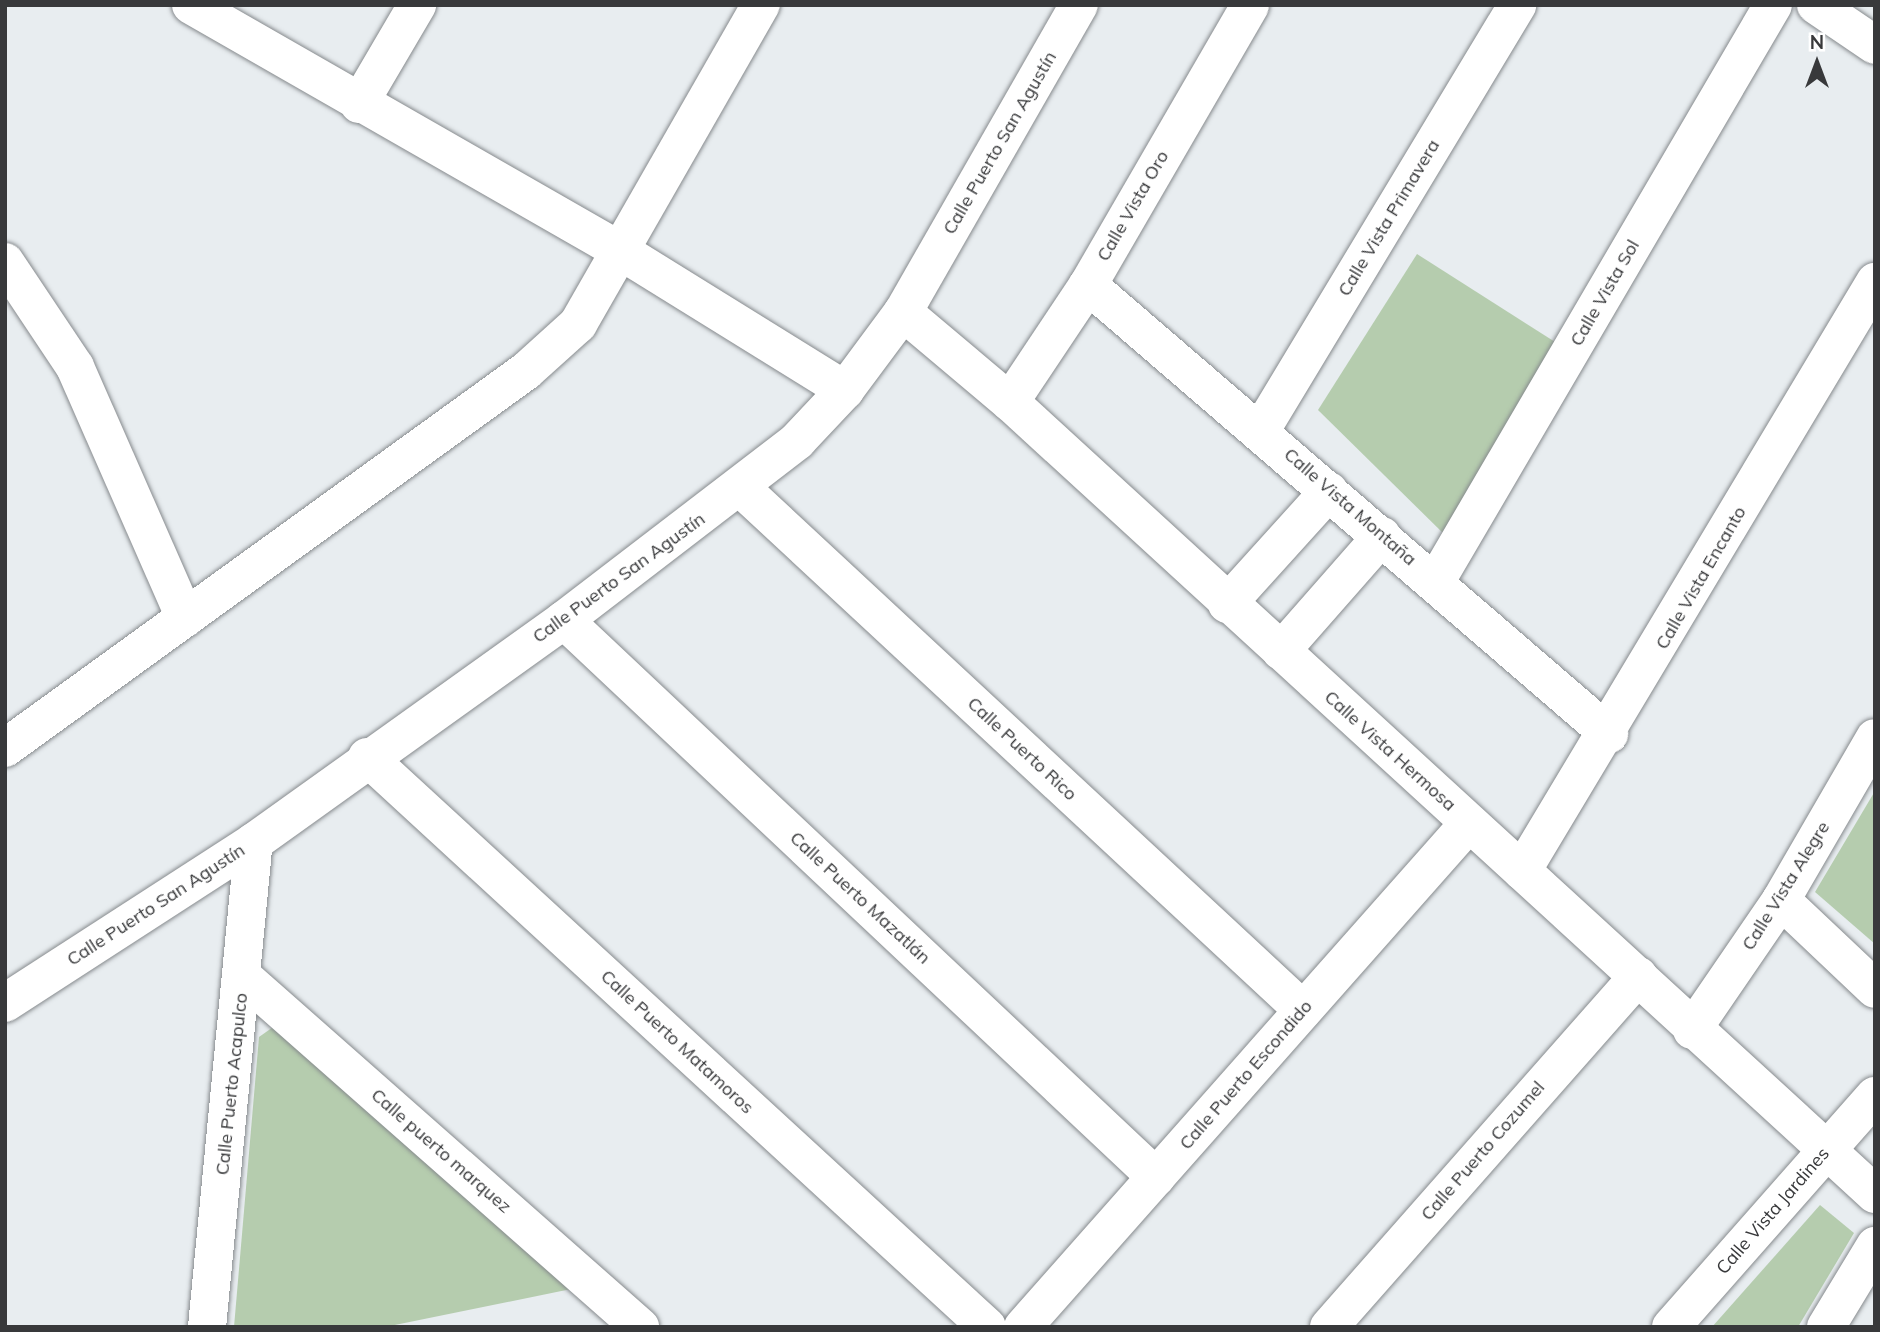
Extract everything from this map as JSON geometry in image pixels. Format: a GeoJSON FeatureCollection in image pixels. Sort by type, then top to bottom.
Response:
{"type":"FeatureCollection","features":[{"type":"Feature","properties":{"kind":"street"},"geometry":{"type":"LineString","coordinates":[[191,5],[359,104],[620,250],[845,390]]}},
{"type":"Feature","properties":{"kind":"street"},"geometry":{"type":"LineString","coordinates":[[359,104],[417,5]]}},
{"type":"Feature","properties":{"kind":"street"},"geometry":{"type":"LineString","coordinates":[[5,748],[526,371],[578,324],[600,293],[620,250],[761,5]]}},
{"type":"Feature","properties":{"kind":"street","name":"Calle Puerto San Agustín"},"geometry":{"type":"LineString","coordinates":[[5,1003],[254,842],[367,757],[565,620],[741,488],[797,441],[845,390],[903,312],[1079,5]]}},
{"type":"Feature","properties":{"kind":"street","name":"Calle Vista Oro"},"geometry":{"type":"LineString","coordinates":[[1010,402],[1087,285],[1250,5]]}},
{"type":"Feature","properties":{"kind":"street","name":"Calle Vista Primavera"},"geometry":{"type":"LineString","coordinates":[[1261,430],[1517,5]]}},
{"type":"Feature","properties":{"kind":"street","name":"Calle Vista Sol"},"geometry":{"type":"LineString","coordinates":[[1436,581],[1773,5]]}},
{"type":"Feature","properties":{"kind":"street"},"geometry":{"type":"LineString","coordinates":[[1816,5],[1875,45]]}},
{"type":"Feature","properties":{"kind":"street"},"geometry":{"type":"LineString","coordinates":[[5,262],[75,367],[185,618]]}},
{"type":"Feature","properties":{"kind":"street","name":"Calle Vista Encanto"},"geometry":{"type":"LineString","coordinates":[[1522,871],[1609,734],[1875,282]]}},
{"type":"Feature","properties":{"kind":"street","name":"Calle Vista Montaña"},"geometry":{"type":"LineString","coordinates":[[1087,285],[1261,430],[1609,734]]}},
{"type":"Feature","properties":{"kind":"street","name":"Calle Vista Hermosa"},"geometry":{"type":"LineString","coordinates":[[903,312],[1010,402],[1227,604],[1638,976],[1824,1153],[1875,1194]]}},
{"type":"Feature","properties":{"kind":"street","name":"Calle Puerto Rico"},"geometry":{"type":"LineString","coordinates":[[741,488],[1303,1010]]}},
{"type":"Feature","properties":{"kind":"street"},"geometry":{"type":"LineString","coordinates":[[1227,604],[1329,491]]}},
{"type":"Feature","properties":{"kind":"street"},"geometry":{"type":"LineString","coordinates":[[1281,651],[1382,536]]}},
{"type":"Feature","properties":{"kind":"street","name":"Calle Puerto Mazatlán"},"geometry":{"type":"LineString","coordinates":[[565,620],[1156,1177]]}},
{"type":"Feature","properties":{"kind":"street","name":"Calle Vista Alegre"},"geometry":{"type":"LineString","coordinates":[[1692,1030],[1782,901],[1875,738]]}},
{"type":"Feature","properties":{"kind":"street","name":"Calle Puerto Matamoros"},"geometry":{"type":"LineString","coordinates":[[367,757],[987,1327]]}},
{"type":"Feature","properties":{"kind":"street","name":"Calle Puerto Escondido"},"geometry":{"type":"LineString","coordinates":[[1023,1327],[1469,823]]}},
{"type":"Feature","properties":{"kind":"street","name":"Calle Puerto Acapulco"},"geometry":{"type":"LineString","coordinates":[[208,1327],[254,842]]}},
{"type":"Feature","properties":{"kind":"street"},"geometry":{"type":"LineString","coordinates":[[1782,901],[1875,989]]}},
{"type":"Feature","properties":{"kind":"street","name":"Calle puerto marquez"},"geometry":{"type":"LineString","coordinates":[[242,976],[640,1327]]}},
{"type":"Feature","properties":{"kind":"street","name":"Calle Puerto Cozumel"},"geometry":{"type":"LineString","coordinates":[[1329,1327],[1638,976]]}},
{"type":"Feature","properties":{"kind":"street","name":"Calle Vista Jardines"},"geometry":{"type":"LineString","coordinates":[[1671,1327],[1875,1096]]}},
{"type":"Feature","properties":{"kind":"street"},"geometry":{"type":"LineString","coordinates":[[1826,1327],[1875,1246]]}},
{"type":"Feature","properties":{"kind":"green space"},"geometry":{"type":"Polygon","coordinates":[[[1417,254],[1563,347],[1448,538],[1318,410],[1417,254]]]}},
{"type":"Feature","properties":{"kind":"green space"},"geometry":{"type":"Polygon","coordinates":[[[1875,791],[1875,944],[1815,892],[1875,791]]]}},
{"type":"Feature","properties":{"kind":"green space"},"geometry":{"type":"Polygon","coordinates":[[[276,1025],[576,1288],[385,1327],[234,1327],[259,1037],[276,1025]]]}},
{"type":"Feature","properties":{"kind":"green space"},"geometry":{"type":"Polygon","coordinates":[[[1820,1205],[1854,1233],[1798,1327],[1712,1327],[1820,1205]]]}}]}
